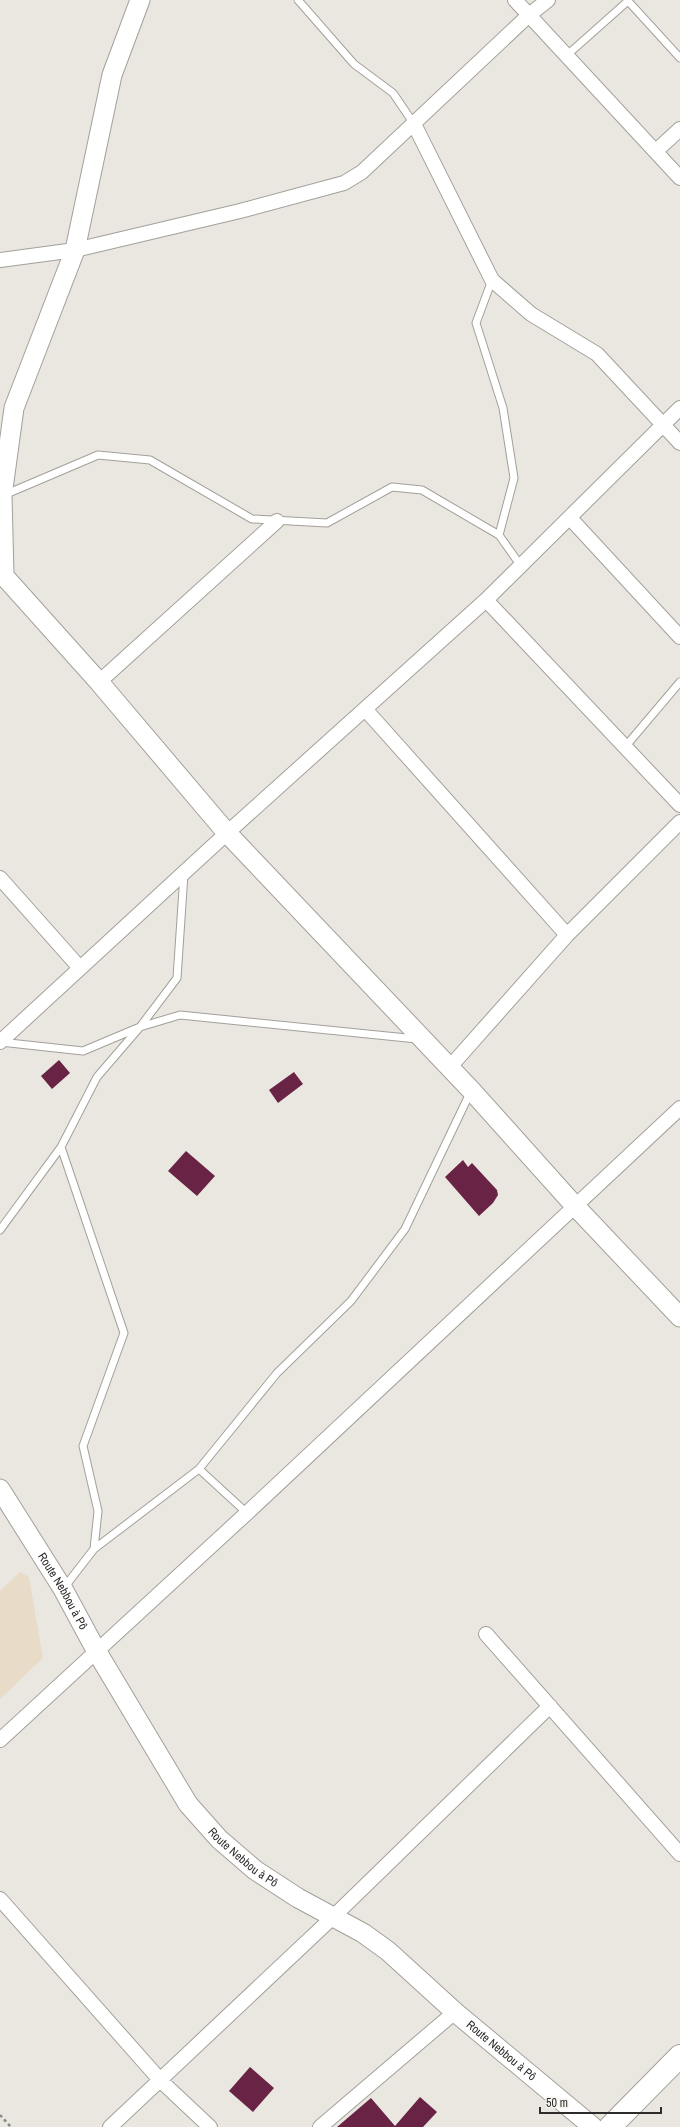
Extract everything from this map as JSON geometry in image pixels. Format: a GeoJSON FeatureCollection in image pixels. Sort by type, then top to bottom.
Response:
{"type":"FeatureCollection","features":[{"type":"Feature","properties":{"kind":"highway"},"geometry":{"type":"LineString","coordinates":[[610,2127],[680,2056]]}},
{"type":"Feature","properties":{"kind":"street"},"geometry":{"type":"LineString","coordinates":[[140,0],[112,75],[75,250],[14,408],[2,496],[2,575],[99,682],[227,833],[471,1090],[575,1206],[680,1317]]}},
{"type":"Feature","properties":{"kind":"street"},"geometry":{"type":"LineString","coordinates":[[515,0],[680,178]]}},
{"type":"Feature","properties":{"kind":"street"},"geometry":{"type":"LineString","coordinates":[[0,260],[75,250],[240,211],[344,183],[362,172],[529,15],[547,0]]}},
{"type":"Feature","properties":{"kind":"street"},"geometry":{"type":"LineString","coordinates":[[414,124],[492,280],[531,314],[597,354],[680,443]]}},
{"type":"Feature","properties":{"kind":"street"},"geometry":{"type":"LineString","coordinates":[[656,151],[680,129]]}},
{"type":"Feature","properties":{"kind":"street"},"geometry":{"type":"LineString","coordinates":[[0,1042],[184,872],[486,600],[680,408]]}},
{"type":"Feature","properties":{"kind":"street"},"geometry":{"type":"LineString","coordinates":[[570,518],[680,637]]}},
{"type":"Feature","properties":{"kind":"street"},"geometry":{"type":"LineString","coordinates":[[99,682],[277,520]]}},
{"type":"Feature","properties":{"kind":"street"},"geometry":{"type":"LineString","coordinates":[[486,600],[680,804]]}},
{"type":"Feature","properties":{"kind":"street"},"geometry":{"type":"LineString","coordinates":[[365,709],[567,935]]}},
{"type":"Feature","properties":{"kind":"street"},"geometry":{"type":"LineString","coordinates":[[449,1068],[567,935],[680,822]]}},
{"type":"Feature","properties":{"kind":"street"},"geometry":{"type":"LineString","coordinates":[[0,878],[80,968]]}},
{"type":"Feature","properties":{"kind":"street"},"geometry":{"type":"LineString","coordinates":[[0,1740],[247,1513],[680,1108]]}},
{"type":"Feature","properties":{"kind":"street","name":"Route Nebbou à Pô"},"geometry":{"type":"LineString","coordinates":[[0,1489],[63,1589],[97,1652],[188,1804],[219,1839],[256,1870],[298,1898],[332,1918],[363,1933],[388,1951],[455,2012],[593,2127]]}},
{"type":"Feature","properties":{"kind":"street"},"geometry":{"type":"LineString","coordinates":[[486,1634],[680,1854]]}},
{"type":"Feature","properties":{"kind":"street"},"geometry":{"type":"LineString","coordinates":[[110,2127],[161,2081],[332,1918],[550,1706]]}},
{"type":"Feature","properties":{"kind":"street"},"geometry":{"type":"LineString","coordinates":[[0,1899],[161,2081],[210,2127]]}},
{"type":"Feature","properties":{"kind":"street"},"geometry":{"type":"LineString","coordinates":[[320,2127],[455,2012]]}},
{"type":"Feature","properties":{"kind":"lane"},"geometry":{"type":"LineString","coordinates":[[298,0],[354,64],[393,93],[414,124]]}},
{"type":"Feature","properties":{"kind":"lane"},"geometry":{"type":"LineString","coordinates":[[566,56],[628,1],[680,58]]}},
{"type":"Feature","properties":{"kind":"lane"},"geometry":{"type":"LineString","coordinates":[[492,280],[476,323],[503,408],[514,478],[499,535]]}},
{"type":"Feature","properties":{"kind":"lane"},"geometry":{"type":"LineString","coordinates":[[2,496],[98,455],[150,460],[252,520],[327,523],[392,487],[422,490],[499,535],[521,566]]}},
{"type":"Feature","properties":{"kind":"lane"},"geometry":{"type":"LineString","coordinates":[[625,747],[680,682]]}},
{"type":"Feature","properties":{"kind":"lane"},"geometry":{"type":"LineString","coordinates":[[0,1230],[61,1147],[98,1077],[140,1027],[177,978],[184,872]]}},
{"type":"Feature","properties":{"kind":"lane"},"geometry":{"type":"LineString","coordinates":[[0,1042],[83,1051],[140,1027],[180,1015],[422,1040]]}},
{"type":"Feature","properties":{"kind":"lane"},"geometry":{"type":"LineString","coordinates":[[63,1589],[94,1549],[199,1469],[277,1373],[351,1301],[405,1229],[471,1090]]}},
{"type":"Feature","properties":{"kind":"lane"},"geometry":{"type":"LineString","coordinates":[[61,1147],[124,1333],[83,1446],[98,1511],[94,1549]]}},
{"type":"Feature","properties":{"kind":"lane"},"geometry":{"type":"LineString","coordinates":[[199,1469],[247,1513]]}},
{"type":"Feature","properties":{"kind":"path"},"geometry":{"type":"LineString","coordinates":[[0,2115],[11,2127]]}},
{"type":"Feature","properties":{"kind":"shaded area"},"geometry":{"type":"Polygon","coordinates":[[[20,1572],[29,1577],[43,1658],[0,1699],[0,1591],[20,1572]]]}},
{"type":"Feature","properties":{"kind":"building"},"geometry":{"type":"Polygon","coordinates":[[[59,1060],[70,1073],[52,1089],[41,1076],[59,1060]]]}},
{"type":"Feature","properties":{"kind":"building"},"geometry":{"type":"Polygon","coordinates":[[[294,1072],[303,1084],[278,1103],[269,1090],[294,1072]]]}},
{"type":"Feature","properties":{"kind":"building"},"geometry":{"type":"Polygon","coordinates":[[[186,1151],[215,1176],[197,1196],[168,1171],[186,1151]]]}},
{"type":"Feature","properties":{"kind":"building"},"geometry":{"type":"Polygon","coordinates":[[[463,1160],[468,1167],[472,1163],[497,1190],[498,1195],[493,1203],[479,1216],[445,1177],[463,1160]]]}},
{"type":"Feature","properties":{"kind":"building"},"geometry":{"type":"Polygon","coordinates":[[[250,2067],[274,2088],[253,2112],[229,2091],[250,2067]]]}},
{"type":"Feature","properties":{"kind":"building"},"geometry":{"type":"Polygon","coordinates":[[[420,2097],[437,2112],[423,2127],[337,2127],[371,2098],[395,2126],[420,2097]]]}}]}
